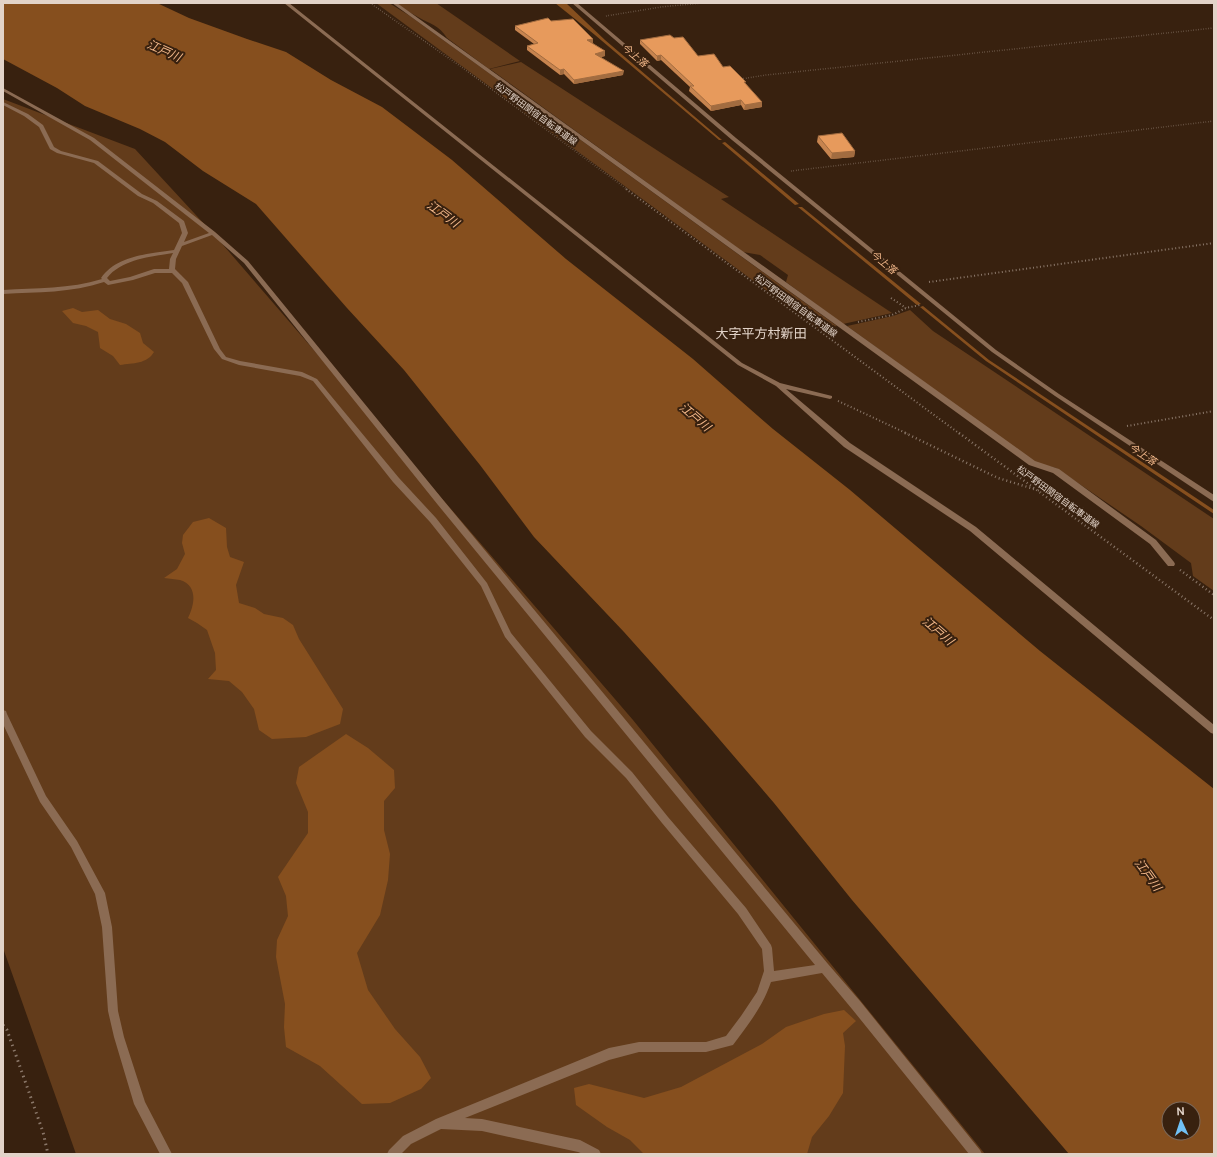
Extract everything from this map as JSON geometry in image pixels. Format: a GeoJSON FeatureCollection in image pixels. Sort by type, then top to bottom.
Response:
{"type":"FeatureCollection","features":[{"type":"Feature","properties":{"kind":"lane"},"geometry":{"type":"LineString","coordinates":[[286,3],[740,364],[778,385],[847,445],[973,529],[1214,730]]}},
{"type":"Feature","properties":{"kind":"lane"},"geometry":{"type":"LineString","coordinates":[[394,3],[1032,463],[1056,472],[1153,542],[1171,564]]}},
{"type":"Feature","properties":{"kind":"lane"},"geometry":{"type":"LineString","coordinates":[[574,3],[777,173],[1013,365],[1214,498]]}},
{"type":"Feature","properties":{"kind":"lane"},"geometry":{"type":"LineString","coordinates":[[3,89],[92,139],[213,233],[246,262],[441,503],[856,1005],[976,1154]]}},
{"type":"Feature","properties":{"kind":"lane"},"geometry":{"type":"LineString","coordinates":[[3,103],[26,115],[41,126],[52,148],[59,152],[96,162],[140,195],[154,202],[182,222],[185,233],[173,260],[172,270],[185,282],[217,349],[224,358],[238,363],[302,374],[315,380],[396,480],[433,520],[484,586],[508,635],[588,734],[629,775],[742,911],[767,948],[768,976],[761,995],[729,1041],[706,1047],[639,1047],[609,1054],[440,1123],[407,1140],[393,1154]]}},
{"type":"Feature","properties":{"kind":"lane"},"geometry":{"type":"LineString","coordinates":[[106,280],[104,278],[108,271],[123,262],[178,248],[213,233]]}},
{"type":"Feature","properties":{"kind":"lane"},"geometry":{"type":"LineString","coordinates":[[3,292],[67,288],[90,285],[106,280],[108,282],[120,282],[154,271],[174,271]]}},
{"type":"Feature","properties":{"kind":"lane"},"geometry":{"type":"LineString","coordinates":[[778,385],[830,397]]}},
{"type":"Feature","properties":{"kind":"lane"},"geometry":{"type":"LineString","coordinates":[[3,714],[43,799],[74,844],[100,893],[107,927],[113,1011],[119,1037],[140,1104],[166,1154]]}},
{"type":"Feature","properties":{"kind":"lane"},"geometry":{"type":"LineString","coordinates":[[768,976],[824,968]]}},
{"type":"Feature","properties":{"kind":"lane"},"geometry":{"type":"LineString","coordinates":[[440,1123],[482,1125],[580,1146],[595,1154]]}},
{"type":"Feature","properties":{"kind":"path","name":"松戸野田関宿自転車道線"},"geometry":{"type":"LineString","coordinates":[[370,3],[466,71],[823,335],[1214,620]]}},
{"type":"Feature","properties":{"kind":"path"},"geometry":{"type":"LineString","coordinates":[[592,18],[661,7],[702,3]]}},
{"type":"Feature","properties":{"kind":"path"},"geometry":{"type":"LineString","coordinates":[[736,80],[773,74],[1214,28]]}},
{"type":"Feature","properties":{"kind":"path"},"geometry":{"type":"LineString","coordinates":[[777,173],[1214,121]]}},
{"type":"Feature","properties":{"kind":"path"},"geometry":{"type":"LineString","coordinates":[[913,285],[1214,243]]}},
{"type":"Feature","properties":{"kind":"path"},"geometry":{"type":"LineString","coordinates":[[891,298],[906,308]]}},
{"type":"Feature","properties":{"kind":"path"},"geometry":{"type":"LineString","coordinates":[[892,315],[910,307]]}},
{"type":"Feature","properties":{"kind":"path"},"geometry":{"type":"LineString","coordinates":[[830,397],[998,478],[1059,496],[1086,510]]}},
{"type":"Feature","properties":{"kind":"path"},"geometry":{"type":"LineString","coordinates":[[1108,429],[1214,411]]}},
{"type":"Feature","properties":{"kind":"path"},"geometry":{"type":"LineString","coordinates":[[1171,564],[1214,595]]}},
{"type":"Feature","properties":{"kind":"path"},"geometry":{"type":"LineString","coordinates":[[3,1025],[7,1030],[38,1117],[48,1154]]}},
{"type":"Feature","properties":{"kind":"shaded area"},"geometry":{"type":"Polygon","coordinates":[[[376,3],[389,3],[410,16],[837,326],[819,329],[376,3]]]}},
{"type":"Feature","properties":{"kind":"shaded area"},"geometry":{"type":"Polygon","coordinates":[[[396,3],[436,3],[520,61],[489,69],[447,38],[437,27],[412,14],[396,3]]]}},
{"type":"Feature","properties":{"kind":"shaded area"},"geometry":{"type":"Polygon","coordinates":[[[521,62],[729,197],[721,199],[892,313],[843,324],[786,282],[788,275],[760,255],[743,252],[490,69],[521,62]]]}},
{"type":"Feature","properties":{"kind":"shaded area"},"geometry":{"type":"Polygon","coordinates":[[[3,99],[135,149],[218,239],[633,720],[985,1154],[76,1154],[3,948],[3,99]]]}},
{"type":"Feature","properties":{"kind":"shaded area"},"geometry":{"type":"Polygon","coordinates":[[[910,310],[933,331],[1214,519],[1214,591],[1193,576],[1191,563],[1141,526],[1056,468],[1034,462],[847,326],[893,316],[910,310]]]}},
{"type":"Feature","properties":{"kind":"water","name":"江戸川"},"geometry":{"type":"Polygon","coordinates":[[[3,3],[157,3],[189,18],[286,52],[331,80],[382,107],[452,160],[566,259],[693,359],[773,429],[850,490],[1040,651],[1214,789],[1214,1154],[1069,1154],[852,900],[774,803],[708,726],[624,632],[534,537],[480,465],[404,370],[347,308],[256,204],[203,171],[165,142],[140,129],[85,106],[57,88],[3,59],[3,3]]]}},
{"type":"Feature","properties":{"kind":"water"},"geometry":{"type":"Polygon","coordinates":[[[555,3],[566,3],[605,40],[722,140],[719,140],[555,3]]]}},
{"type":"Feature","properties":{"kind":"water"},"geometry":{"type":"Polygon","coordinates":[[[725,142],[799,204],[795,205],[722,143],[725,142]]]}},
{"type":"Feature","properties":{"kind":"water"},"geometry":{"type":"Polygon","coordinates":[[[798,207],[802,207],[921,304],[917,305],[798,207]]]}},
{"type":"Feature","properties":{"kind":"water"},"geometry":{"type":"Polygon","coordinates":[[[923,306],[989,360],[1214,510],[1214,514],[986,361],[920,307],[923,306]]]}},
{"type":"Feature","properties":{"kind":"water"},"geometry":{"type":"Polygon","coordinates":[[[73,308],[82,312],[98,310],[110,319],[126,324],[140,333],[143,343],[154,352],[144,361],[120,365],[113,356],[100,348],[98,332],[86,326],[73,323],[62,311],[73,308]]]}},
{"type":"Feature","properties":{"kind":"water"},"geometry":{"type":"Polygon","coordinates":[[[209,518],[226,528],[227,547],[230,557],[244,562],[236,585],[239,603],[255,608],[264,614],[283,618],[293,625],[299,639],[343,709],[340,724],[306,737],[272,739],[259,730],[254,709],[242,692],[229,681],[208,679],[216,670],[215,653],[207,630],[188,618],[193,602],[192,591],[186,583],[180,580],[164,578],[177,569],[185,554],[182,543],[183,535],[193,522],[209,518]]]}},
{"type":"Feature","properties":{"kind":"water"},"geometry":{"type":"Polygon","coordinates":[[[346,734],[368,748],[394,770],[395,788],[384,801],[384,830],[390,854],[388,880],[380,915],[357,953],[368,990],[395,1029],[420,1057],[431,1078],[421,1089],[390,1103],[362,1104],[320,1066],[286,1047],[284,1027],[285,1004],[276,957],[277,940],[288,916],[286,896],[278,877],[308,833],[308,812],[296,783],[299,767],[346,734]]]}},
{"type":"Feature","properties":{"kind":"water"},"geometry":{"type":"Polygon","coordinates":[[[844,1010],[856,1021],[843,1033],[845,1046],[843,1093],[829,1116],[812,1137],[807,1154],[644,1154],[630,1140],[607,1127],[576,1105],[574,1088],[589,1084],[644,1098],[681,1087],[762,1044],[786,1027],[824,1014],[844,1010]]]}},
{"type":"Feature","properties":{"kind":"building"},"geometry":{"type":"Polygon","coordinates":[[[548,18],[551,21],[573,19],[593,39],[587,40],[605,51],[595,54],[624,71],[574,80],[564,69],[560,70],[527,46],[538,43],[515,26],[548,18]]]}},
{"type":"Feature","properties":{"kind":"building"},"geometry":{"type":"Polygon","coordinates":[[[670,35],[674,38],[683,37],[698,56],[714,54],[723,67],[730,66],[746,82],[744,82],[762,102],[745,105],[741,100],[711,106],[690,86],[694,86],[661,55],[657,56],[640,40],[670,35]]]}},
{"type":"Feature","properties":{"kind":"building"},"geometry":{"type":"Polygon","coordinates":[[[842,133],[855,151],[832,153],[818,136],[842,133]]]}},
{"type":"Feature","properties":{"kind":"district","name":"大字平方村新田"},"geometry":{"type":"Point","coordinates":[761,333]}},
{"type":"Feature","properties":{"kind":"water label","name":"今上落"},"geometry":{"type":"Point","coordinates":[635,55]}},
{"type":"Feature","properties":{"kind":"water label","name":"今上落"},"geometry":{"type":"Point","coordinates":[884,262]}},
{"type":"Feature","properties":{"kind":"water label","name":"今上落"},"geometry":{"type":"Point","coordinates":[1143,454]}}]}
